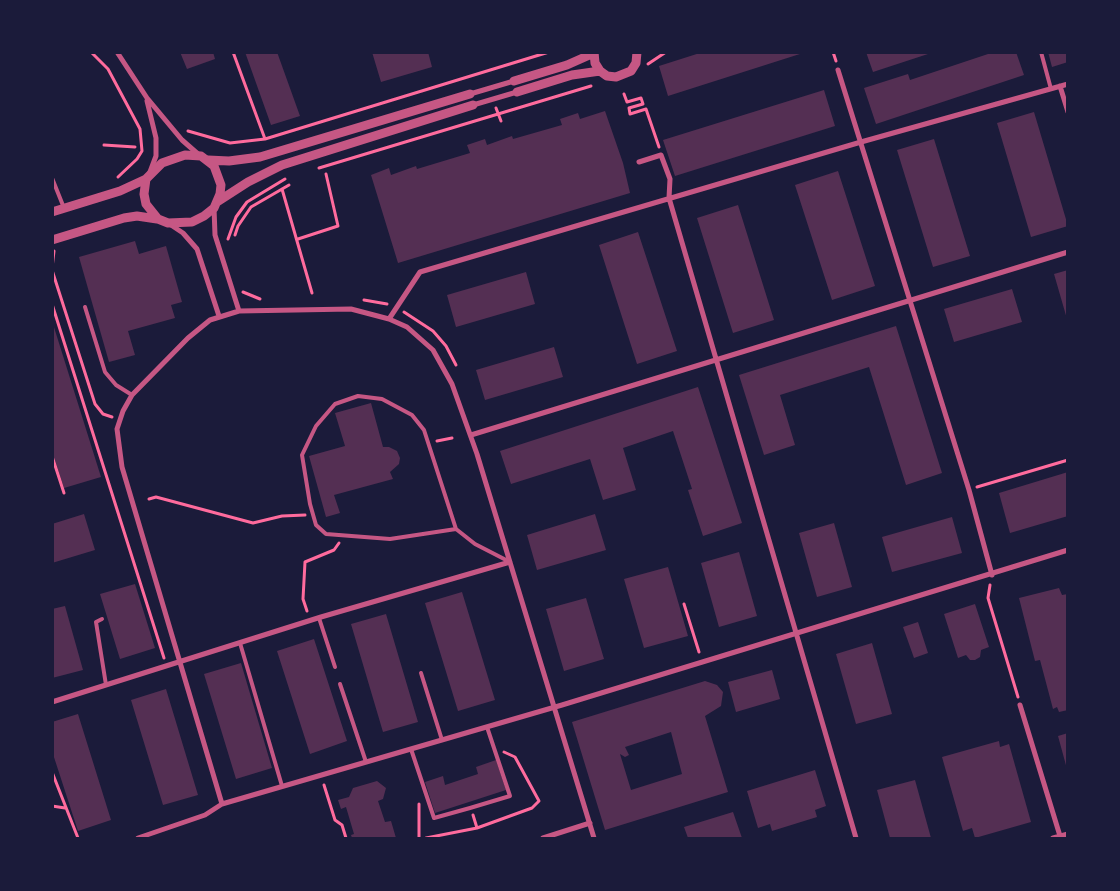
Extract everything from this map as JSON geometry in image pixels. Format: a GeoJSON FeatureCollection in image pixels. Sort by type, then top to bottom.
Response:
{"type":"FeatureCollection","features":[{"type":"Feature","properties":{"kind":"street"},"geometry":{"type":"LineString","coordinates":[[117,52],[147,98],[182,140],[214,166],[221,185],[216,205],[214,235],[239,311]]}},
{"type":"Feature","properties":{"kind":"street"},"geometry":{"type":"LineString","coordinates":[[52,212],[120,191],[148,176],[162,163],[178,156],[228,161],[260,157],[567,66],[594,53],[595,63],[600,71],[612,77],[622,76],[631,71],[639,54]]}},
{"type":"Feature","properties":{"kind":"street"},"geometry":{"type":"LineString","coordinates":[[838,70],[968,490],[992,575]]}},
{"type":"Feature","properties":{"kind":"street"},"geometry":{"type":"LineString","coordinates":[[168,223],[192,222],[248,182],[282,165],[473,105],[572,76],[600,71]]}},
{"type":"Feature","properties":{"kind":"street"},"geometry":{"type":"LineString","coordinates":[[389,318],[420,272],[861,142],[1068,84]]}},
{"type":"Feature","properties":{"kind":"street"},"geometry":{"type":"LineString","coordinates":[[1060,86],[1068,112]]}},
{"type":"Feature","properties":{"kind":"street"},"geometry":{"type":"LineString","coordinates":[[147,98],[156,138],[156,156],[148,176],[144,194],[146,204],[158,219]]}},
{"type":"Feature","properties":{"kind":"street"},"geometry":{"type":"LineString","coordinates":[[639,162],[661,155],[670,179],[670,198],[715,358],[856,838]]}},
{"type":"Feature","properties":{"kind":"street"},"geometry":{"type":"LineString","coordinates":[[52,240],[124,218],[137,216],[158,219],[168,223],[183,233],[197,249],[219,316]]}},
{"type":"Feature","properties":{"kind":"street"},"geometry":{"type":"LineString","coordinates":[[471,434],[908,299],[1068,252]]}},
{"type":"Feature","properties":{"kind":"street"},"geometry":{"type":"LineString","coordinates":[[222,804],[178,662],[122,467],[117,429],[132,395],[202,325],[219,316],[239,311],[351,309],[389,318],[408,327],[422,338],[443,364],[471,434],[594,838]]}},
{"type":"Feature","properties":{"kind":"street"},"geometry":{"type":"LineString","coordinates":[[138,838],[205,815],[222,804],[555,707],[992,575],[1068,550]]}},
{"type":"Feature","properties":{"kind":"street"},"geometry":{"type":"LineString","coordinates":[[52,702],[319,618],[510,562]]}},
{"type":"Feature","properties":{"kind":"street"},"geometry":{"type":"LineString","coordinates":[[1020,704],[1060,836]]}},
{"type":"Feature","properties":{"kind":"street"},"geometry":{"type":"LineString","coordinates":[[543,838],[590,823]]}},
{"type":"Feature","properties":{"kind":"street"},"geometry":{"type":"LineString","coordinates":[[1053,838],[1068,834]]}},
{"type":"Feature","properties":{"kind":"lane"},"geometry":{"type":"LineString","coordinates":[[1041,52],[1051,89]]}},
{"type":"Feature","properties":{"kind":"lane"},"geometry":{"type":"LineString","coordinates":[[52,178],[65,209]]}},
{"type":"Feature","properties":{"kind":"lane"},"geometry":{"type":"LineString","coordinates":[[85,307],[104,372],[116,385],[132,395]]}},
{"type":"Feature","properties":{"kind":"lane"},"geometry":{"type":"LineString","coordinates":[[456,529],[390,539],[326,534],[316,525],[302,455],[316,426],[335,404],[358,396],[382,399],[412,415],[424,430],[456,529],[475,544],[510,562]]}},
{"type":"Feature","properties":{"kind":"lane"},"geometry":{"type":"LineString","coordinates":[[319,618],[335,667]]}},
{"type":"Feature","properties":{"kind":"lane"},"geometry":{"type":"LineString","coordinates":[[102,619],[96,622],[106,685]]}},
{"type":"Feature","properties":{"kind":"lane"},"geometry":{"type":"LineString","coordinates":[[240,643],[282,786]]}},
{"type":"Feature","properties":{"kind":"lane"},"geometry":{"type":"LineString","coordinates":[[421,673],[442,740]]}},
{"type":"Feature","properties":{"kind":"lane"},"geometry":{"type":"LineString","coordinates":[[340,684],[366,762]]}},
{"type":"Feature","properties":{"kind":"lane"},"geometry":{"type":"LineString","coordinates":[[411,749],[434,818],[510,796],[487,727]]}},
{"type":"Feature","properties":{"kind":"path"},"geometry":{"type":"LineString","coordinates":[[91,52],[108,69],[140,129],[142,151],[125,172],[111,182]]}},
{"type":"Feature","properties":{"kind":"path"},"geometry":{"type":"LineString","coordinates":[[233,52],[265,139]]}},
{"type":"Feature","properties":{"kind":"path"},"geometry":{"type":"LineString","coordinates":[[189,130],[204,137],[230,143],[265,139],[549,52]]}},
{"type":"Feature","properties":{"kind":"path"},"geometry":{"type":"LineString","coordinates":[[645,69],[654,58],[666,52]]}},
{"type":"Feature","properties":{"kind":"path"},"geometry":{"type":"LineString","coordinates":[[314,170],[600,85]]}},
{"type":"Feature","properties":{"kind":"path"},"geometry":{"type":"LineString","coordinates":[[624,94],[627,102],[641,98],[643,104],[629,108],[630,114],[646,109],[661,155]]}},
{"type":"Feature","properties":{"kind":"path"},"geometry":{"type":"LineString","coordinates":[[496,104],[500,121]]}},
{"type":"Feature","properties":{"kind":"path"},"geometry":{"type":"LineString","coordinates":[[104,145],[135,147]]}},
{"type":"Feature","properties":{"kind":"path"},"geometry":{"type":"LineString","coordinates":[[298,239],[338,226],[326,174]]}},
{"type":"Feature","properties":{"kind":"path"},"geometry":{"type":"LineString","coordinates":[[226,246],[236,217],[247,202],[287,178]]}},
{"type":"Feature","properties":{"kind":"path"},"geometry":{"type":"LineString","coordinates":[[235,235],[238,226],[251,207],[289,185]]}},
{"type":"Feature","properties":{"kind":"path"},"geometry":{"type":"LineString","coordinates":[[282,189],[298,239],[312,293]]}},
{"type":"Feature","properties":{"kind":"path"},"geometry":{"type":"LineString","coordinates":[[63,249],[53,252],[52,269],[95,404],[103,414],[120,420]]}},
{"type":"Feature","properties":{"kind":"path"},"geometry":{"type":"LineString","coordinates":[[241,290],[262,300]]}},
{"type":"Feature","properties":{"kind":"path"},"geometry":{"type":"LineString","coordinates":[[356,300],[374,300],[396,306],[433,331],[446,346],[456,367]]}},
{"type":"Feature","properties":{"kind":"path"},"geometry":{"type":"LineString","coordinates":[[52,304],[166,666]]}},
{"type":"Feature","properties":{"kind":"path"},"geometry":{"type":"LineString","coordinates":[[446,438],[452,438]]}},
{"type":"Feature","properties":{"kind":"path"},"geometry":{"type":"LineString","coordinates":[[52,456],[64,493]]}},
{"type":"Feature","properties":{"kind":"path"},"geometry":{"type":"LineString","coordinates":[[968,490],[1068,460]]}},
{"type":"Feature","properties":{"kind":"path"},"geometry":{"type":"LineString","coordinates":[[149,499],[156,497],[253,523],[282,516],[313,514]]}},
{"type":"Feature","properties":{"kind":"path"},"geometry":{"type":"LineString","coordinates":[[310,621],[303,599],[306,562],[334,550]]}},
{"type":"Feature","properties":{"kind":"path"},"geometry":{"type":"LineString","coordinates":[[992,575],[988,598],[1020,704]]}},
{"type":"Feature","properties":{"kind":"path"},"geometry":{"type":"LineString","coordinates":[[684,604],[702,662]]}},
{"type":"Feature","properties":{"kind":"path"},"geometry":{"type":"LineString","coordinates":[[52,772],[78,838]]}},
{"type":"Feature","properties":{"kind":"path"},"geometry":{"type":"LineString","coordinates":[[321,776],[335,820],[342,825],[346,838]]}},
{"type":"Feature","properties":{"kind":"path"},"geometry":{"type":"LineString","coordinates":[[418,838],[417,811],[424,790]]}},
{"type":"Feature","properties":{"kind":"path"},"geometry":{"type":"LineString","coordinates":[[52,806],[65,808]]}},
{"type":"Feature","properties":{"kind":"building"},"geometry":{"type":"Polygon","coordinates":[[[180,52],[213,52],[215,59],[187,69],[180,52]]]}},
{"type":"Feature","properties":{"kind":"building"},"geometry":{"type":"Polygon","coordinates":[[[245,52],[277,52],[300,116],[271,125],[245,52]]]}},
{"type":"Feature","properties":{"kind":"building"},"geometry":{"type":"Polygon","coordinates":[[[372,52],[428,52],[432,67],[381,82],[372,52]]]}},
{"type":"Feature","properties":{"kind":"building"},"geometry":{"type":"Polygon","coordinates":[[[703,52],[803,53],[668,96],[659,66],[703,52]]]}},
{"type":"Feature","properties":{"kind":"building"},"geometry":{"type":"Polygon","coordinates":[[[866,52],[931,52],[931,53],[873,72],[866,52]]]}},
{"type":"Feature","properties":{"kind":"building"},"geometry":{"type":"Polygon","coordinates":[[[994,52],[1016,52],[1024,75],[876,124],[864,88],[908,74],[910,80],[994,52]]]}},
{"type":"Feature","properties":{"kind":"building"},"geometry":{"type":"Polygon","coordinates":[[[1048,52],[1068,52],[1068,62],[1052,67],[1048,52]]]}},
{"type":"Feature","properties":{"kind":"building"},"geometry":{"type":"Polygon","coordinates":[[[824,90],[835,126],[675,176],[663,140],[824,90]]]}},
{"type":"Feature","properties":{"kind":"building"},"geometry":{"type":"Polygon","coordinates":[[[605,111],[623,163],[630,193],[398,263],[371,175],[389,168],[391,175],[416,166],[417,169],[470,153],[467,145],[485,139],[487,145],[512,136],[513,139],[562,125],[560,119],[578,113],[580,119],[605,111]]]}},
{"type":"Feature","properties":{"kind":"building"},"geometry":{"type":"Polygon","coordinates":[[[1034,112],[1068,226],[1031,237],[997,123],[1034,112]]]}},
{"type":"Feature","properties":{"kind":"building"},"geometry":{"type":"Polygon","coordinates":[[[934,139],[970,256],[933,267],[897,150],[934,139]]]}},
{"type":"Feature","properties":{"kind":"building"},"geometry":{"type":"Polygon","coordinates":[[[838,171],[875,286],[832,300],[795,185],[838,171]]]}},
{"type":"Feature","properties":{"kind":"building"},"geometry":{"type":"Polygon","coordinates":[[[738,205],[774,320],[733,333],[697,218],[738,205]]]}},
{"type":"Feature","properties":{"kind":"building"},"geometry":{"type":"Polygon","coordinates":[[[638,232],[677,351],[637,364],[599,245],[638,232]]]}},
{"type":"Feature","properties":{"kind":"building"},"geometry":{"type":"Polygon","coordinates":[[[135,241],[139,254],[166,246],[182,302],[171,305],[175,318],[128,331],[135,355],[109,362],[79,257],[135,241]]]}},
{"type":"Feature","properties":{"kind":"building"},"geometry":{"type":"Polygon","coordinates":[[[1068,270],[1068,319],[1067,319],[1054,274],[1068,270]]]}},
{"type":"Feature","properties":{"kind":"building"},"geometry":{"type":"Polygon","coordinates":[[[526,272],[535,304],[456,327],[447,295],[526,272]]]}},
{"type":"Feature","properties":{"kind":"building"},"geometry":{"type":"Polygon","coordinates":[[[1012,289],[1022,322],[954,342],[944,309],[1012,289]]]}},
{"type":"Feature","properties":{"kind":"building"},"geometry":{"type":"Polygon","coordinates":[[[53,324],[101,477],[64,488],[52,451],[53,324]]]}},
{"type":"Feature","properties":{"kind":"building"},"geometry":{"type":"Polygon","coordinates":[[[896,326],[942,473],[906,485],[869,367],[780,395],[795,445],[764,455],[739,375],[896,326]]]}},
{"type":"Feature","properties":{"kind":"building"},"geometry":{"type":"Polygon","coordinates":[[[554,347],[563,377],[485,400],[476,370],[554,347]]]}},
{"type":"Feature","properties":{"kind":"building"},"geometry":{"type":"Polygon","coordinates":[[[698,387],[742,523],[703,536],[688,490],[692,489],[673,431],[623,448],[636,490],[603,500],[590,459],[511,484],[500,451],[698,387]]]}},
{"type":"Feature","properties":{"kind":"building"},"geometry":{"type":"Polygon","coordinates":[[[371,403],[383,447],[389,447],[397,451],[400,458],[399,464],[390,472],[393,479],[334,495],[340,513],[326,517],[309,456],[345,446],[335,413],[371,403]]]}},
{"type":"Feature","properties":{"kind":"building"},"geometry":{"type":"Polygon","coordinates":[[[1068,472],[1068,516],[1010,533],[999,493],[1068,472]]]}},
{"type":"Feature","properties":{"kind":"building"},"geometry":{"type":"Polygon","coordinates":[[[84,514],[95,550],[52,563],[52,524],[84,514]]]}},
{"type":"Feature","properties":{"kind":"building"},"geometry":{"type":"Polygon","coordinates":[[[595,514],[606,550],[537,570],[527,535],[595,514]]]}},
{"type":"Feature","properties":{"kind":"building"},"geometry":{"type":"Polygon","coordinates":[[[952,517],[962,553],[892,572],[882,537],[952,517]]]}},
{"type":"Feature","properties":{"kind":"building"},"geometry":{"type":"Polygon","coordinates":[[[834,523],[852,587],[817,597],[799,533],[834,523]]]}},
{"type":"Feature","properties":{"kind":"building"},"geometry":{"type":"Polygon","coordinates":[[[739,552],[757,616],[719,627],[701,563],[739,552]]]}},
{"type":"Feature","properties":{"kind":"building"},"geometry":{"type":"Polygon","coordinates":[[[668,567],[688,636],[644,648],[624,579],[668,567]]]}},
{"type":"Feature","properties":{"kind":"building"},"geometry":{"type":"Polygon","coordinates":[[[135,584],[155,648],[120,659],[100,594],[135,584]]]}},
{"type":"Feature","properties":{"kind":"building"},"geometry":{"type":"Polygon","coordinates":[[[1059,588],[1062,595],[1068,594],[1068,710],[1059,712],[1057,707],[1053,709],[1040,660],[1035,661],[1019,598],[1059,588]]]}},
{"type":"Feature","properties":{"kind":"building"},"geometry":{"type":"Polygon","coordinates":[[[462,592],[495,700],[458,711],[425,603],[462,592]]]}},
{"type":"Feature","properties":{"kind":"building"},"geometry":{"type":"Polygon","coordinates":[[[586,598],[604,659],[564,671],[546,609],[586,598]]]}},
{"type":"Feature","properties":{"kind":"building"},"geometry":{"type":"Polygon","coordinates":[[[975,604],[989,647],[981,650],[980,657],[975,660],[970,660],[966,655],[958,658],[944,614],[975,604]]]}},
{"type":"Feature","properties":{"kind":"building"},"geometry":{"type":"Polygon","coordinates":[[[65,606],[83,670],[52,678],[52,609],[65,606]]]}},
{"type":"Feature","properties":{"kind":"building"},"geometry":{"type":"Polygon","coordinates":[[[386,614],[418,722],[383,732],[351,624],[386,614]]]}},
{"type":"Feature","properties":{"kind":"building"},"geometry":{"type":"Polygon","coordinates":[[[918,622],[928,653],[914,658],[903,627],[918,622]]]}},
{"type":"Feature","properties":{"kind":"building"},"geometry":{"type":"Polygon","coordinates":[[[314,639],[347,741],[310,754],[277,651],[314,639]]]}},
{"type":"Feature","properties":{"kind":"building"},"geometry":{"type":"Polygon","coordinates":[[[872,643],[892,714],[856,724],[836,654],[872,643]]]}},
{"type":"Feature","properties":{"kind":"building"},"geometry":{"type":"Polygon","coordinates":[[[241,663],[272,768],[236,779],[204,674],[241,663]]]}},
{"type":"Feature","properties":{"kind":"building"},"geometry":{"type":"Polygon","coordinates":[[[772,670],[780,699],[736,712],[728,682],[772,670]]]}},
{"type":"Feature","properties":{"kind":"building"},"geometry":{"type":"Polygon","coordinates":[[[705,681],[717,685],[723,692],[721,706],[705,716],[728,792],[605,830],[572,722],[705,681]],[[671,732],[625,747],[629,755],[625,757],[620,754],[631,790],[682,774],[671,732]]]}},
{"type":"Feature","properties":{"kind":"building"},"geometry":{"type":"Polygon","coordinates":[[[166,689],[198,795],[163,805],[131,700],[166,689]]]}},
{"type":"Feature","properties":{"kind":"building"},"geometry":{"type":"Polygon","coordinates":[[[78,714],[111,820],[78,831],[52,751],[52,722],[78,714]]]}},
{"type":"Feature","properties":{"kind":"building"},"geometry":{"type":"Polygon","coordinates":[[[1068,733],[1068,769],[1067,769],[1058,736],[1068,733]]]}},
{"type":"Feature","properties":{"kind":"building"},"geometry":{"type":"Polygon","coordinates":[[[999,741],[1000,747],[1009,744],[1031,822],[975,838],[972,828],[963,831],[942,757],[999,741]]]}},
{"type":"Feature","properties":{"kind":"building"},"geometry":{"type":"Polygon","coordinates":[[[496,760],[506,790],[435,813],[425,782],[443,776],[445,785],[478,774],[476,767],[496,760]]]}},
{"type":"Feature","properties":{"kind":"building"},"geometry":{"type":"Polygon","coordinates":[[[815,770],[826,806],[815,810],[817,817],[772,831],[770,824],[758,828],[747,791],[815,770]]]}},
{"type":"Feature","properties":{"kind":"building"},"geometry":{"type":"Polygon","coordinates":[[[915,780],[931,838],[890,838],[877,790],[915,780]]]}},
{"type":"Feature","properties":{"kind":"building"},"geometry":{"type":"Polygon","coordinates":[[[377,781],[386,788],[383,799],[378,801],[385,822],[391,821],[396,838],[352,838],[351,835],[354,834],[346,807],[341,809],[338,800],[349,797],[353,788],[377,781]]]}},
{"type":"Feature","properties":{"kind":"building"},"geometry":{"type":"Polygon","coordinates":[[[733,812],[742,838],[688,838],[684,827],[733,812]]]}}]}
